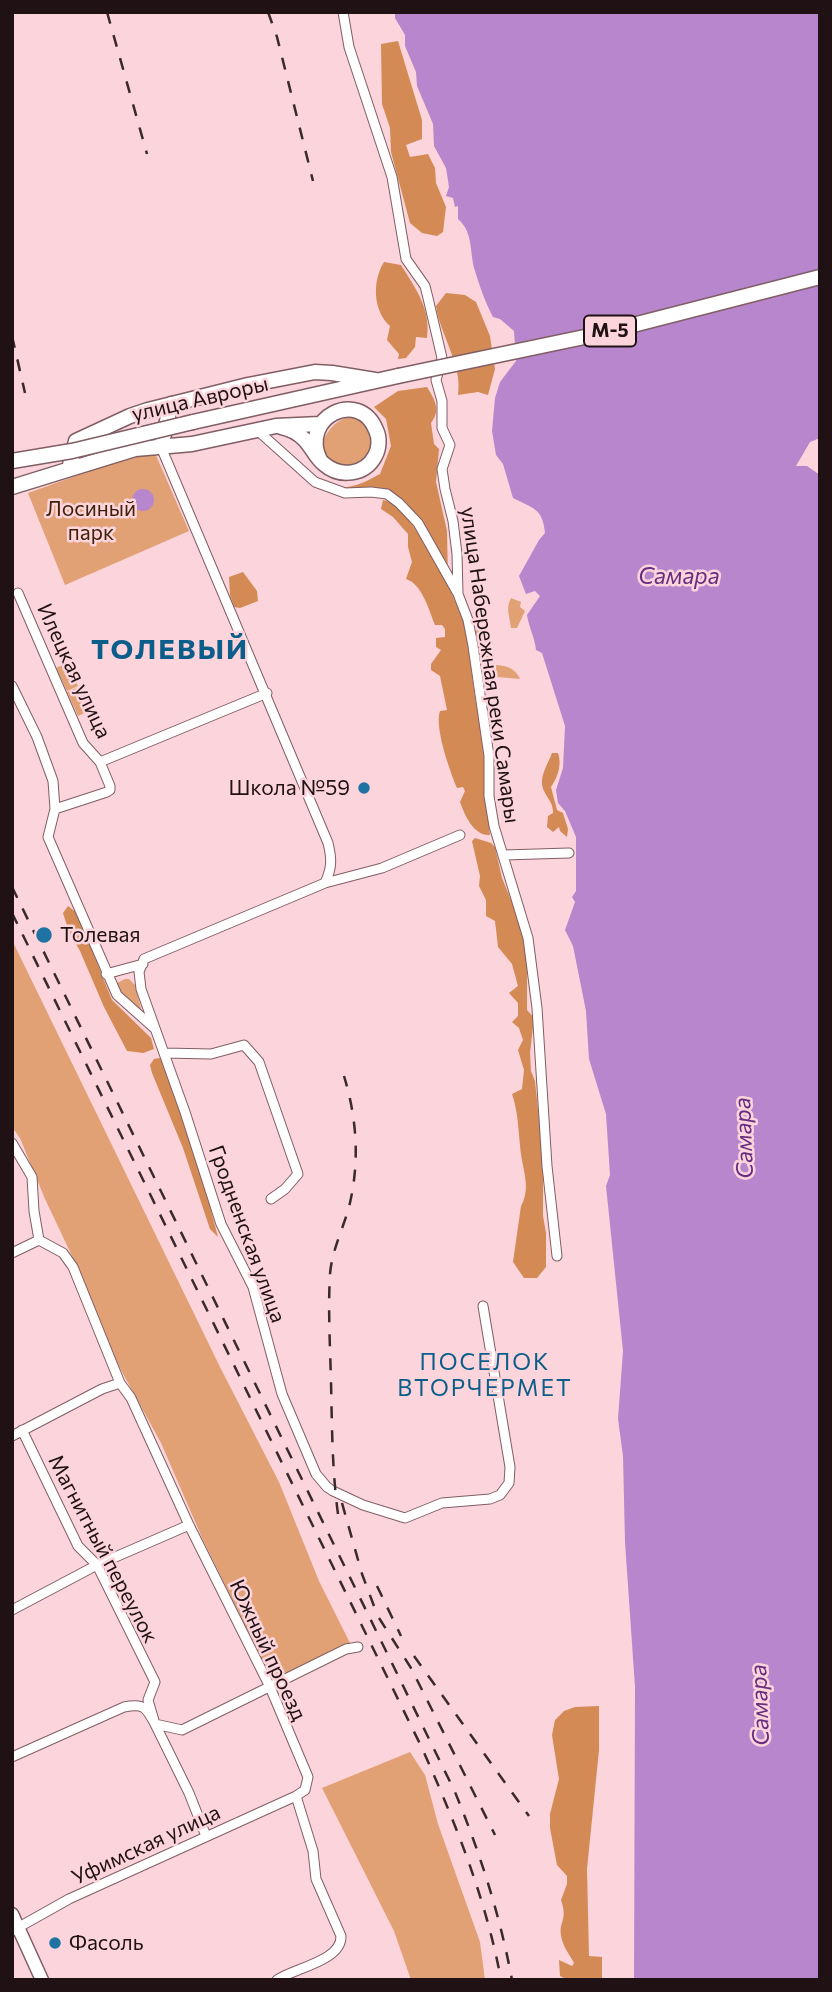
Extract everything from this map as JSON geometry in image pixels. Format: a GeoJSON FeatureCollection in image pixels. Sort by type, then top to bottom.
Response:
{"type":"FeatureCollection","features":[{"type":"Feature","properties":{"kind":"main road","name":"улица Авроры"},"geometry":{"type":"LineString","coordinates":[[12,461],[72,451],[315,393],[594,335],[820,278]]}},
{"type":"Feature","properties":{"kind":"main road"},"geometry":{"type":"LineString","coordinates":[[69,469],[76,441],[130,416],[171,404],[315,372],[375,380]]}},
{"type":"Feature","properties":{"kind":"main road"},"geometry":{"type":"LineString","coordinates":[[315,372],[323,374],[326,381],[315,393]]}},
{"type":"Feature","properties":{"kind":"main road"},"geometry":{"type":"LineString","coordinates":[[276,426],[297,433],[326,466],[343,473],[359,471],[372,461],[377,451],[378,433],[358,408],[359,398],[375,380]]}},
{"type":"Feature","properties":{"kind":"main road"},"geometry":{"type":"LineString","coordinates":[[299,397],[319,402],[323,421],[315,440],[320,460]]}},
{"type":"Feature","properties":{"kind":"main road"},"geometry":{"type":"LineString","coordinates":[[161,447],[171,404]]}},
{"type":"Feature","properties":{"kind":"main road"},"geometry":{"type":"LineString","coordinates":[[12,487],[125,452],[192,444],[276,426],[323,421],[342,410],[362,413]]}},
{"type":"Feature","properties":{"kind":"main road"},"geometry":{"type":"LineString","coordinates":[[12,1914],[16,1929],[42,1980]]}},
{"type":"Feature","properties":{"kind":"street","name":"улица Набережная реки Самары"},"geometry":{"type":"LineString","coordinates":[[342,12],[349,47],[392,177],[405,258],[425,286],[442,358],[436,380],[442,401],[442,428],[450,445],[442,468],[456,543],[458,594],[468,620],[473,646],[489,756],[489,796],[494,826],[515,891],[529,950],[537,1008],[547,1166],[557,1256]]}},
{"type":"Feature","properties":{"kind":"street"},"geometry":{"type":"LineString","coordinates":[[257,430],[315,482],[345,493],[371,492],[387,495],[399,503],[418,523],[458,594]]}},
{"type":"Feature","properties":{"kind":"street"},"geometry":{"type":"LineString","coordinates":[[161,447],[328,843],[332,858],[331,871],[325,883]]}},
{"type":"Feature","properties":{"kind":"street","name":"Илецкая улица"},"geometry":{"type":"LineString","coordinates":[[18,593],[83,743],[100,762]]}},
{"type":"Feature","properties":{"kind":"street","name":"Гродненская улица"},"geometry":{"type":"LineString","coordinates":[[12,686],[37,737],[53,781],[55,809],[48,837],[117,995],[155,1029]]}},
{"type":"Feature","properties":{"kind":"street"},"geometry":{"type":"LineString","coordinates":[[55,809],[110,790],[100,762],[267,693]]}},
{"type":"Feature","properties":{"kind":"street"},"geometry":{"type":"LineString","coordinates":[[106,974],[141,968],[144,960],[325,883],[382,868],[460,835]]}},
{"type":"Feature","properties":{"kind":"street"},"geometry":{"type":"LineString","coordinates":[[504,855],[569,853]]}},
{"type":"Feature","properties":{"kind":"street","name":"Гродненская улица"},"geometry":{"type":"LineString","coordinates":[[141,968],[141,989],[185,1112],[220,1224],[253,1287],[282,1394],[316,1474],[327,1487],[363,1505],[405,1518],[442,1503],[490,1499],[500,1495],[509,1483],[510,1467],[483,1306]]}},
{"type":"Feature","properties":{"kind":"street"},"geometry":{"type":"LineString","coordinates":[[164,1053],[211,1055],[244,1045],[258,1062],[298,1174],[285,1189],[271,1199]]}},
{"type":"Feature","properties":{"kind":"street"},"geometry":{"type":"LineString","coordinates":[[12,1143],[32,1177],[39,1240],[12,1254]]}},
{"type":"Feature","properties":{"kind":"street","name":"Южный проезд"},"geometry":{"type":"LineString","coordinates":[[39,1240],[63,1253],[73,1267],[120,1383],[131,1398],[189,1525],[270,1688],[308,1777],[305,1790],[296,1796]]}},
{"type":"Feature","properties":{"kind":"street"},"geometry":{"type":"LineString","coordinates":[[12,1436],[102,1389],[120,1383]]}},
{"type":"Feature","properties":{"kind":"street","name":"Магнитный переулок"},"geometry":{"type":"LineString","coordinates":[[22,1430],[78,1546],[97,1565],[155,1682],[148,1700],[155,1724],[189,1793],[206,1836]]}},
{"type":"Feature","properties":{"kind":"street"},"geometry":{"type":"LineString","coordinates":[[12,1610],[97,1565],[189,1525]]}},
{"type":"Feature","properties":{"kind":"street"},"geometry":{"type":"LineString","coordinates":[[12,1757],[124,1707],[142,1705],[155,1724],[182,1730],[346,1649],[358,1647]]}},
{"type":"Feature","properties":{"kind":"street"},"geometry":{"type":"LineString","coordinates":[[277,1980],[294,1970],[313,1965],[339,1949],[341,1936],[316,1879],[313,1851],[296,1796]]}},
{"type":"Feature","properties":{"kind":"street","name":"Уфимская улица"},"geometry":{"type":"LineString","coordinates":[[16,1929],[69,1899],[296,1796]]}},
{"type":"Feature","properties":{"kind":"green space"},"geometry":{"type":"Polygon","coordinates":[[[359,416],[371,439],[370,452],[366,458],[351,469],[327,461],[321,445],[328,433],[340,421],[359,416]]]}},
{"type":"Feature","properties":{"kind":"green space","name":"Лосиный парк"},"geometry":{"type":"Polygon","coordinates":[[[140,453],[155,453],[189,531],[65,585],[28,493],[140,453]]]}},
{"type":"Feature","properties":{"kind":"green space"},"geometry":{"type":"Polygon","coordinates":[[[511,598],[521,602],[520,607],[525,611],[517,628],[511,628],[508,609],[511,598]]]}},
{"type":"Feature","properties":{"kind":"green space"},"geometry":{"type":"Polygon","coordinates":[[[478,630],[489,643],[490,657],[481,657],[478,652],[474,631],[478,630]]]}},
{"type":"Feature","properties":{"kind":"green space"},"geometry":{"type":"Polygon","coordinates":[[[67,663],[78,686],[67,691],[56,668],[67,663]]]}},
{"type":"Feature","properties":{"kind":"green space"},"geometry":{"type":"Polygon","coordinates":[[[492,665],[509,668],[520,679],[486,676],[484,673],[492,665]]]}},
{"type":"Feature","properties":{"kind":"green space"},"geometry":{"type":"Polygon","coordinates":[[[78,687],[89,711],[78,716],[67,692],[78,687]]]}},
{"type":"Feature","properties":{"kind":"green space"},"geometry":{"type":"Polygon","coordinates":[[[12,940],[220,1367],[279,1482],[319,1581],[351,1645],[273,1682],[203,1540],[161,1443],[115,1359],[82,1277],[20,1138],[12,1127],[12,940]]]}},
{"type":"Feature","properties":{"kind":"green space"},"geometry":{"type":"Polygon","coordinates":[[[125,979],[135,985],[142,1012],[120,992],[117,983],[125,979]]]}},
{"type":"Feature","properties":{"kind":"green space"},"geometry":{"type":"Polygon","coordinates":[[[410,1752],[425,1775],[438,1824],[480,1942],[485,1980],[411,1980],[394,1931],[322,1788],[410,1752]]]}},
{"type":"Feature","properties":{"kind":"shaded area"},"geometry":{"type":"Polygon","coordinates":[[[398,41],[422,120],[422,139],[406,145],[410,157],[428,154],[435,168],[436,183],[446,207],[443,232],[437,236],[422,233],[410,223],[391,152],[390,128],[382,104],[381,44],[398,41]]]}},
{"type":"Feature","properties":{"kind":"shaded area"},"geometry":{"type":"Polygon","coordinates":[[[384,262],[401,265],[421,300],[427,318],[427,338],[416,337],[415,347],[406,358],[398,359],[399,354],[387,340],[390,326],[384,320],[377,304],[377,278],[384,262]]]}},
{"type":"Feature","properties":{"kind":"shaded area"},"geometry":{"type":"Polygon","coordinates":[[[446,293],[465,295],[476,302],[490,336],[495,369],[488,395],[478,392],[458,395],[457,373],[436,306],[446,293]]]}},
{"type":"Feature","properties":{"kind":"shaded area"},"geometry":{"type":"Polygon","coordinates":[[[427,387],[436,409],[431,423],[434,444],[439,449],[436,482],[447,531],[448,580],[425,531],[399,499],[389,495],[328,488],[321,480],[336,487],[344,487],[380,474],[391,446],[386,419],[374,407],[398,391],[427,387]]]}},
{"type":"Feature","properties":{"kind":"shaded area"},"geometry":{"type":"Polygon","coordinates":[[[383,500],[394,503],[423,541],[449,587],[465,625],[484,740],[484,785],[490,835],[475,829],[465,813],[460,802],[465,791],[463,787],[457,788],[441,738],[440,711],[447,710],[440,676],[431,670],[431,664],[441,650],[436,647],[436,638],[445,637],[445,629],[442,625],[435,625],[421,592],[406,579],[412,562],[408,534],[393,517],[381,509],[383,500]]]}},
{"type":"Feature","properties":{"kind":"shaded area"},"geometry":{"type":"Polygon","coordinates":[[[243,572],[257,591],[258,601],[240,608],[234,607],[229,577],[243,572]]]}},
{"type":"Feature","properties":{"kind":"shaded area"},"geometry":{"type":"Polygon","coordinates":[[[552,753],[558,753],[560,762],[551,787],[557,810],[563,813],[568,829],[567,837],[559,827],[553,832],[547,827],[548,816],[553,813],[553,808],[543,790],[542,781],[552,753]]]}},
{"type":"Feature","properties":{"kind":"shaded area"},"geometry":{"type":"Polygon","coordinates":[[[475,838],[495,847],[502,878],[518,917],[527,955],[527,1010],[534,1018],[531,1071],[535,1081],[543,1159],[543,1216],[546,1233],[546,1267],[537,1278],[524,1278],[513,1262],[521,1206],[526,1191],[517,1113],[512,1094],[522,1089],[524,1070],[518,1050],[523,1040],[519,1028],[512,1022],[518,1016],[518,1003],[509,993],[518,986],[512,964],[498,947],[495,921],[486,916],[486,900],[479,886],[480,876],[472,841],[475,838]]]}},
{"type":"Feature","properties":{"kind":"shaded area"},"geometry":{"type":"Polygon","coordinates":[[[68,906],[77,913],[112,1000],[151,1038],[154,1049],[143,1053],[127,1051],[68,929],[63,913],[68,906]]]}},
{"type":"Feature","properties":{"kind":"shaded area"},"geometry":{"type":"Polygon","coordinates":[[[160,1058],[164,1062],[201,1173],[218,1237],[210,1229],[183,1148],[152,1073],[150,1065],[154,1059],[160,1058]]]}},
{"type":"Feature","properties":{"kind":"shaded area"},"geometry":{"type":"Polygon","coordinates":[[[599,1706],[599,1750],[587,1869],[589,1956],[602,1957],[602,1980],[568,1980],[560,1976],[559,1960],[572,1966],[574,1963],[561,1935],[564,1912],[561,1900],[567,1876],[557,1865],[550,1828],[550,1814],[559,1779],[552,1735],[555,1720],[564,1711],[575,1707],[599,1706]]]}},
{"type":"Feature","properties":{"kind":"water","name":"Самара"},"geometry":{"type":"Polygon","coordinates":[[[395,12],[820,12],[820,438],[810,442],[796,466],[807,466],[820,475],[820,1980],[634,1980],[635,1687],[625,1542],[623,1456],[618,1419],[623,1351],[606,1186],[610,1175],[606,1114],[589,1059],[586,1011],[573,946],[565,930],[575,902],[572,897],[576,891],[576,837],[565,811],[558,803],[556,790],[563,768],[565,726],[542,653],[536,650],[527,615],[540,596],[535,591],[526,594],[519,576],[545,533],[539,514],[513,498],[503,464],[496,455],[492,431],[495,398],[500,382],[516,361],[514,331],[500,319],[493,317],[475,271],[467,230],[458,219],[458,206],[455,207],[453,198],[446,196],[449,187],[446,168],[434,146],[433,124],[417,86],[416,72],[405,46],[405,35],[395,18],[395,12]]]}},
{"type":"Feature","properties":{"kind":"water"},"geometry":{"type":"Polygon","coordinates":[[[143,489],[151,492],[154,500],[151,508],[143,511],[135,508],[132,500],[135,492],[143,489]]]}},
{"type":"Feature","properties":{"kind":"railway"},"geometry":{"type":"LineString","coordinates":[[107,12],[147,154]]}},
{"type":"Feature","properties":{"kind":"railway"},"geometry":{"type":"LineString","coordinates":[[268,12],[277,37],[313,181]]}},
{"type":"Feature","properties":{"kind":"railway"},"geometry":{"type":"LineString","coordinates":[[12,336],[25,393]]}},
{"type":"Feature","properties":{"kind":"railway"},"geometry":{"type":"LineString","coordinates":[[12,887],[455,1792],[488,1884],[512,1980]]}},
{"type":"Feature","properties":{"kind":"railway"},"geometry":{"type":"LineString","coordinates":[[12,913],[421,1746],[446,1803],[478,1890],[501,1980]]}},
{"type":"Feature","properties":{"kind":"railway"},"geometry":{"type":"LineString","coordinates":[[338,1514],[333,1448],[330,1274],[335,1248],[349,1207],[356,1157],[352,1108],[344,1076]]}},
{"type":"Feature","properties":{"kind":"railway"},"geometry":{"type":"LineString","coordinates":[[342,1503],[374,1606]]}},
{"type":"Feature","properties":{"kind":"railway"},"geometry":{"type":"LineString","coordinates":[[377,1586],[401,1636]]}},
{"type":"Feature","properties":{"kind":"railway"},"geometry":{"type":"LineString","coordinates":[[379,1618],[411,1668],[495,1835]]}},
{"type":"Feature","properties":{"kind":"railway"},"geometry":{"type":"LineString","coordinates":[[414,1656],[529,1816]]}},
{"type":"Feature","properties":{"kind":"place","name":"Школа №59"},"geometry":{"type":"Point","coordinates":[364,788]}},
{"type":"Feature","properties":{"kind":"place","name":"Толевая"},"geometry":{"type":"Point","coordinates":[44,935]}},
{"type":"Feature","properties":{"kind":"place","name":"Фасоль"},"geometry":{"type":"Point","coordinates":[55,1943]}},
{"type":"Feature","properties":{"kind":"district","name":"ТОЛЕВЫЙ"},"geometry":{"type":"Point","coordinates":[170,650]}},
{"type":"Feature","properties":{"kind":"district","name":"ПОСЕЛОК ВТОРЧЕРМЕТ"},"geometry":{"type":"Point","coordinates":[485,1375]}}]}
